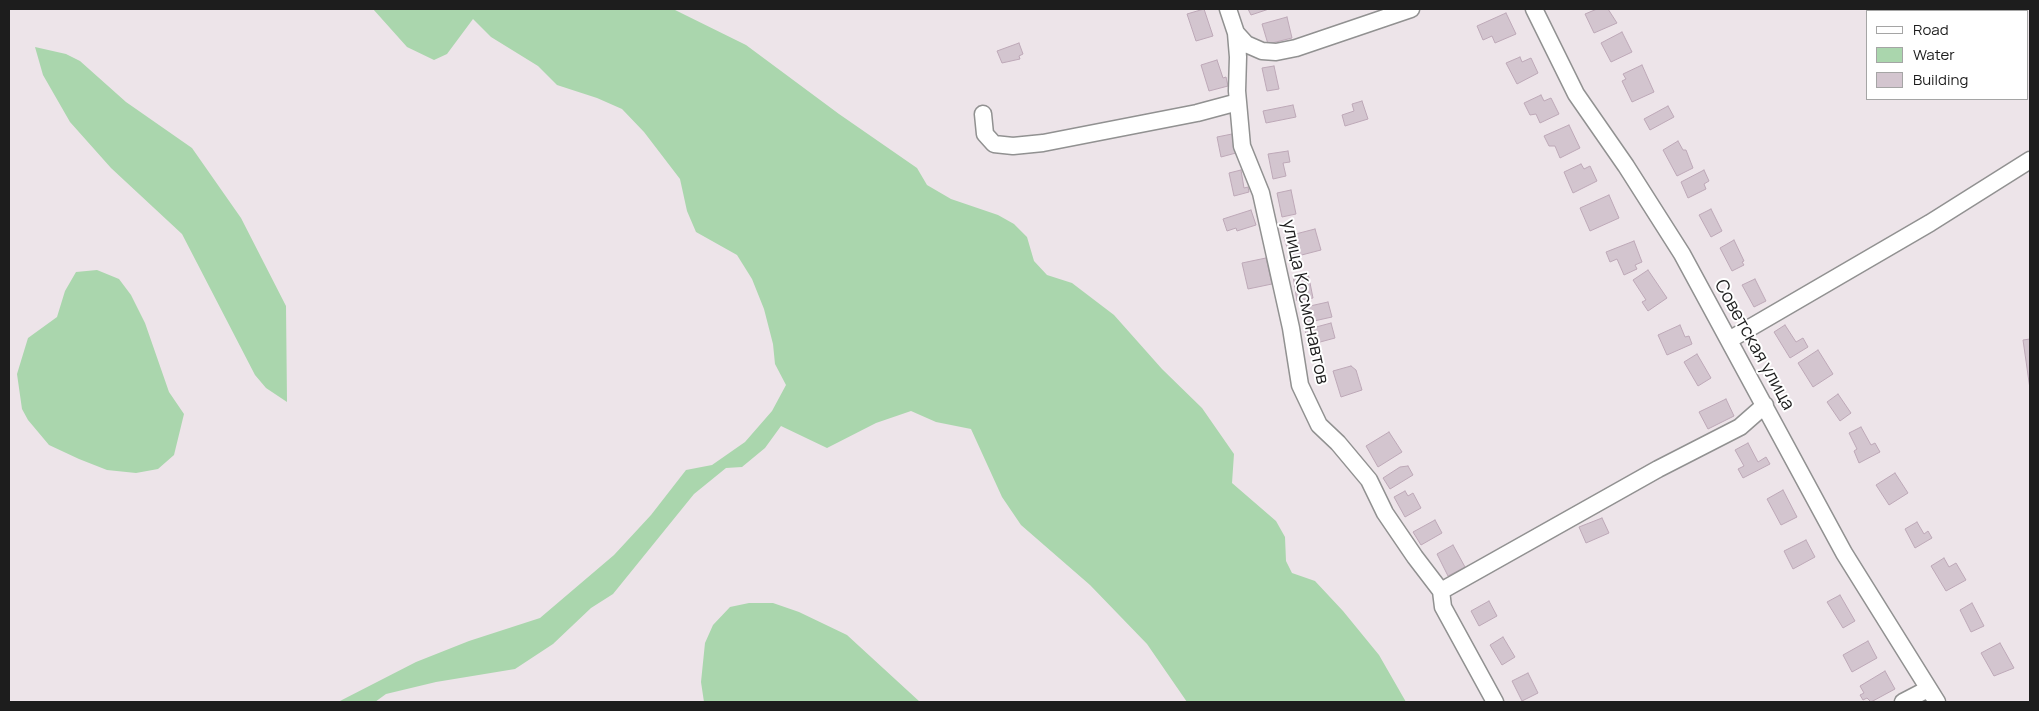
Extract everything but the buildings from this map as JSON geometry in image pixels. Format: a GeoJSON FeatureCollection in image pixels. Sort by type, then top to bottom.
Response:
{"type":"FeatureCollection","features":[{"type":"Feature","properties":{"kind":"street","name":"улица Космонавтов"},"geometry":{"type":"LineString","coordinates":[[1228,9],[1236,33],[1238,102],[1242,146],[1263,202],[1292,328],[1300,385],[1319,425],[1338,443],[1369,480],[1385,513],[1414,557],[1441,590],[1443,607],[1495,702]]}},
{"type":"Feature","properties":{"kind":"street"},"geometry":{"type":"LineString","coordinates":[[1236,33],[1246,44],[1262,51],[1276,52],[1296,48],[1412,9]]}},
{"type":"Feature","properties":{"kind":"street","name":"Советская улица"},"geometry":{"type":"LineString","coordinates":[[1534,9],[1576,94],[1626,166],[1682,254],[1844,554],[1932,695]]}},
{"type":"Feature","properties":{"kind":"street"},"geometry":{"type":"LineString","coordinates":[[983,114],[985,134],[994,144],[1013,146],[1042,144],[1197,113],[1238,102]]}},
{"type":"Feature","properties":{"kind":"street"},"geometry":{"type":"LineString","coordinates":[[1729,340],[1930,223],[2030,160]]}},
{"type":"Feature","properties":{"kind":"street"},"geometry":{"type":"LineString","coordinates":[[1441,590],[1740,426],[1765,406]]}},
{"type":"Feature","properties":{"kind":"street"},"geometry":{"type":"LineString","coordinates":[[1903,702],[1932,695]]}},
{"type":"Feature","properties":{"kind":"water"},"geometry":{"type":"Polygon","coordinates":[[[373,9],[673,9],[746,45],[839,114],[917,168],[927,185],[951,199],[998,215],[1014,224],[1027,237],[1034,261],[1047,275],[1072,283],[1114,315],[1162,369],[1202,408],[1234,454],[1232,483],[1276,521],[1285,537],[1286,561],[1292,573],[1315,581],[1343,611],[1379,655],[1406,702],[1187,702],[1147,644],[1090,585],[1021,525],[1002,497],[971,429],[936,422],[911,411],[876,423],[827,448],[781,426],[765,448],[742,467],[726,468],[694,494],[613,594],[591,608],[553,644],[515,669],[436,682],[386,694],[375,702],[338,702],[416,662],[469,641],[540,618],[614,555],[651,515],[686,470],[712,465],[745,442],[772,411],[786,385],[775,364],[773,344],[764,309],[752,279],[737,255],[696,232],[687,211],[680,179],[644,132],[622,109],[597,98],[557,85],[538,66],[491,37],[473,19],[447,54],[434,60],[407,47],[373,9]]]}},
{"type":"Feature","properties":{"kind":"water"},"geometry":{"type":"Polygon","coordinates":[[[35,47],[66,54],[80,61],[126,102],[192,148],[241,218],[286,306],[287,402],[266,388],[255,375],[182,234],[111,168],[70,122],[43,75],[35,47]]]}},
{"type":"Feature","properties":{"kind":"water"},"geometry":{"type":"Polygon","coordinates":[[[97,270],[119,279],[131,295],[145,323],[169,392],[184,414],[174,455],[158,469],[136,473],[107,470],[79,459],[49,445],[28,420],[22,409],[17,374],[28,338],[57,317],[65,291],[76,272],[97,270]]]}},
{"type":"Feature","properties":{"kind":"water"},"geometry":{"type":"Polygon","coordinates":[[[749,603],[773,603],[799,612],[847,635],[920,702],[704,702],[701,682],[705,643],[713,625],[730,607],[749,603]]]}}]}
